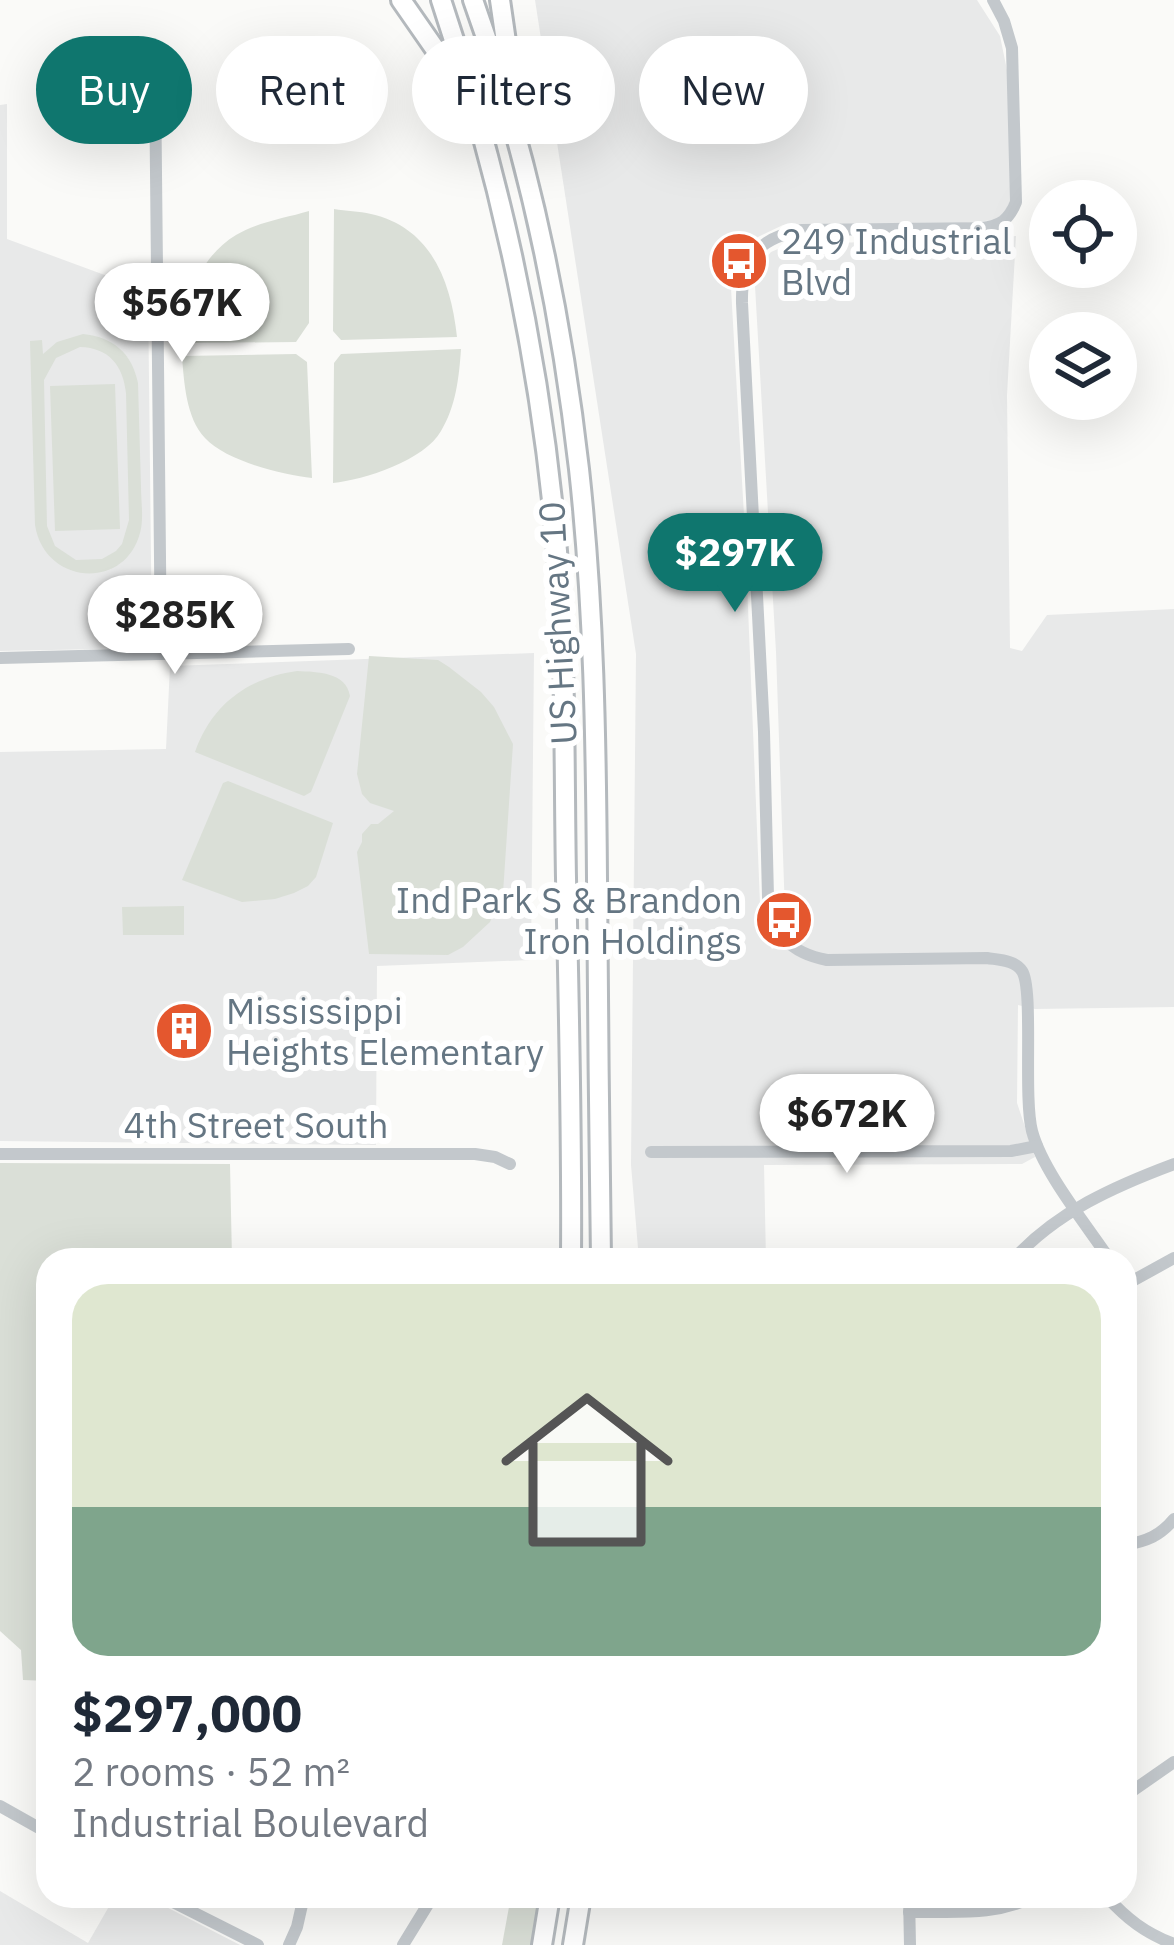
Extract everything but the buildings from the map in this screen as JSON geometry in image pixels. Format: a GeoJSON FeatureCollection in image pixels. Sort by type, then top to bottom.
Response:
{"type":"FeatureCollection","features":[{"type":"Feature","properties":{"kind":"highway"},"geometry":{"type":"LineString","coordinates":[[401,0],[442,59],[472,132],[488,154]]}},
{"type":"Feature","properties":{"kind":"highway","name":"US Highway 10"},"geometry":{"type":"LineString","coordinates":[[441,0],[488,154],[531,354],[557,552],[563,668],[571,1248]]}},
{"type":"Feature","properties":{"kind":"highway","name":"US Highway 10"},"geometry":{"type":"LineString","coordinates":[[473,0],[535,215],[561,346],[585,531],[595,703],[601,1248]]}},
{"type":"Feature","properties":{"kind":"highway"},"geometry":{"type":"LineString","coordinates":[[500,0],[535,215]]}},
{"type":"Feature","properties":{"kind":"highway"},"geometry":{"type":"LineString","coordinates":[[542,1945],[548,1908]]}},
{"type":"Feature","properties":{"kind":"highway"},"geometry":{"type":"LineString","coordinates":[[573,1945],[579,1908]]}},
{"type":"Feature","properties":{"kind":"street"},"geometry":{"type":"LineString","coordinates":[[993,0],[1004,20],[1015,71],[1016,202],[1006,221],[981,228],[783,233],[766,240],[745,269],[742,303],[770,913],[784,941],[812,957],[987,958],[1013,963],[1021,970],[1026,990],[1028,1111],[1037,1146],[1102,1248]]}},
{"type":"Feature","properties":{"kind":"street"},"geometry":{"type":"LineString","coordinates":[[156,144],[161,653]]}},
{"type":"Feature","properties":{"kind":"street"},"geometry":{"type":"LineString","coordinates":[[0,658],[349,649]]}},
{"type":"Feature","properties":{"kind":"street"},"geometry":{"type":"LineString","coordinates":[[651,1153],[1011,1151],[1037,1146]]}},
{"type":"Feature","properties":{"kind":"street","name":"4th Street South"},"geometry":{"type":"LineString","coordinates":[[0,1154],[475,1154],[510,1164]]}},
{"type":"Feature","properties":{"kind":"street"},"geometry":{"type":"LineString","coordinates":[[1027,1248],[1075,1208],[1174,1164]]}},
{"type":"Feature","properties":{"kind":"street"},"geometry":{"type":"LineString","coordinates":[[1137,1277],[1174,1258]]}},
{"type":"Feature","properties":{"kind":"street"},"geometry":{"type":"LineString","coordinates":[[1137,1543],[1163,1532],[1174,1519]]}},
{"type":"Feature","properties":{"kind":"street"},"geometry":{"type":"LineString","coordinates":[[1137,1788],[1174,1762]]}},
{"type":"Feature","properties":{"kind":"street"},"geometry":{"type":"LineString","coordinates":[[0,1806],[36,1826]]}},
{"type":"Feature","properties":{"kind":"street"},"geometry":{"type":"LineString","coordinates":[[185,1908],[258,1945]]}},
{"type":"Feature","properties":{"kind":"street"},"geometry":{"type":"LineString","coordinates":[[290,1945],[301,1908]]}},
{"type":"Feature","properties":{"kind":"street"},"geometry":{"type":"LineString","coordinates":[[404,1945],[426,1908]]}},
{"type":"Feature","properties":{"kind":"street"},"geometry":{"type":"LineString","coordinates":[[909,1908],[910,1945]]}},
{"type":"Feature","properties":{"kind":"street"},"geometry":{"type":"LineString","coordinates":[[909,1912],[1009,1908]]}},
{"type":"Feature","properties":{"kind":"street"},"geometry":{"type":"LineString","coordinates":[[1118,1908],[1138,1927],[1174,1944]]}},
{"type":"Feature","properties":{"kind":"shaded area"},"geometry":{"type":"Polygon","coordinates":[[[535,0],[977,0],[1000,36],[1009,80],[1011,199],[1005,212],[995,220],[975,222],[783,225],[758,237],[739,256],[731,288],[761,928],[772,949],[799,934],[785,913],[755,286],[758,267],[771,252],[787,245],[1016,236],[1007,395],[1010,648],[1022,651],[1047,615],[1174,609],[1174,1007],[1035,1009],[1018,1005],[1017,1103],[1035,1157],[1022,1164],[764,1165],[766,1248],[638,1248],[631,1165],[636,654],[557,144],[615,144],[615,36],[541,36],[535,0]]]}},
{"type":"Feature","properties":{"kind":"shaded area"},"geometry":{"type":"Polygon","coordinates":[[[7,104],[7,239],[148,291],[152,648],[0,651],[0,105],[7,104]]]}},
{"type":"Feature","properties":{"kind":"shaded area"},"geometry":{"type":"Polygon","coordinates":[[[334,209],[392,221],[423,245],[443,278],[457,337],[341,340],[333,331],[334,209]]]}},
{"type":"Feature","properties":{"kind":"shaded area"},"geometry":{"type":"Polygon","coordinates":[[[309,211],[309,323],[296,342],[184,343],[191,296],[212,256],[244,231],[309,211]]]}},
{"type":"Feature","properties":{"kind":"shaded area"},"geometry":{"type":"Polygon","coordinates":[[[83,334],[112,343],[126,355],[138,383],[141,528],[131,552],[102,572],[68,569],[53,559],[41,545],[35,525],[30,341],[42,340],[43,354],[57,342],[83,334]],[[80,347],[56,358],[44,380],[47,526],[55,546],[76,560],[102,559],[122,544],[129,520],[126,393],[113,360],[80,347]]]}},
{"type":"Feature","properties":{"kind":"shaded area"},"geometry":{"type":"Polygon","coordinates":[[[461,349],[453,402],[433,441],[393,467],[333,483],[334,363],[341,354],[461,349]]]}},
{"type":"Feature","properties":{"kind":"shaded area"},"geometry":{"type":"Polygon","coordinates":[[[296,354],[307,362],[312,478],[256,466],[214,446],[194,420],[185,388],[182,356],[296,354]]]}},
{"type":"Feature","properties":{"kind":"shaded area"},"geometry":{"type":"Polygon","coordinates":[[[115,384],[120,529],[55,531],[50,386],[115,384]]]}},
{"type":"Feature","properties":{"kind":"shaded area"},"geometry":{"type":"Polygon","coordinates":[[[534,653],[531,960],[377,966],[376,1145],[0,1141],[0,752],[166,749],[170,666],[534,653]]]}},
{"type":"Feature","properties":{"kind":"shaded area"},"geometry":{"type":"Polygon","coordinates":[[[369,656],[438,660],[481,692],[513,744],[503,893],[490,922],[448,955],[369,954],[357,852],[371,824],[394,811],[370,803],[362,794],[357,774],[369,656]]]}},
{"type":"Feature","properties":{"kind":"shaded area"},"geometry":{"type":"Polygon","coordinates":[[[297,671],[337,678],[350,696],[311,792],[304,796],[195,752],[211,720],[234,696],[263,680],[297,671]]]}},
{"type":"Feature","properties":{"kind":"shaded area"},"geometry":{"type":"Polygon","coordinates":[[[223,783],[333,823],[316,877],[308,886],[275,899],[242,902],[182,880],[223,783]]]}},
{"type":"Feature","properties":{"kind":"shaded area"},"geometry":{"type":"Polygon","coordinates":[[[184,906],[184,935],[123,935],[122,907],[184,906]]]}},
{"type":"Feature","properties":{"kind":"shaded area"},"geometry":{"type":"Polygon","coordinates":[[[0,1163],[230,1164],[232,1248],[36,1248],[36,1681],[23,1680],[21,1650],[0,1631],[0,1163]]]}},
{"type":"Feature","properties":{"kind":"shaded area"},"geometry":{"type":"Polygon","coordinates":[[[0,1891],[88,1943],[108,1908],[168,1908],[240,1945],[0,1945],[0,1891]]]}},
{"type":"Feature","properties":{"kind":"shaded area"},"geometry":{"type":"Polygon","coordinates":[[[509,1908],[538,1908],[531,1945],[502,1945],[509,1908]]]}},
{"type":"Feature","properties":{"kind":"place","name":"249 Industrial Blvd"},"geometry":{"type":"Point","coordinates":[739,261]}},
{"type":"Feature","properties":{"kind":"place","name":"Ind Park S & Brandon Iron Holdings"},"geometry":{"type":"Point","coordinates":[784,920]}},
{"type":"Feature","properties":{"kind":"place","name":"Mississippi Heights Elementary"},"geometry":{"type":"Point","coordinates":[184,1031]}}]}
